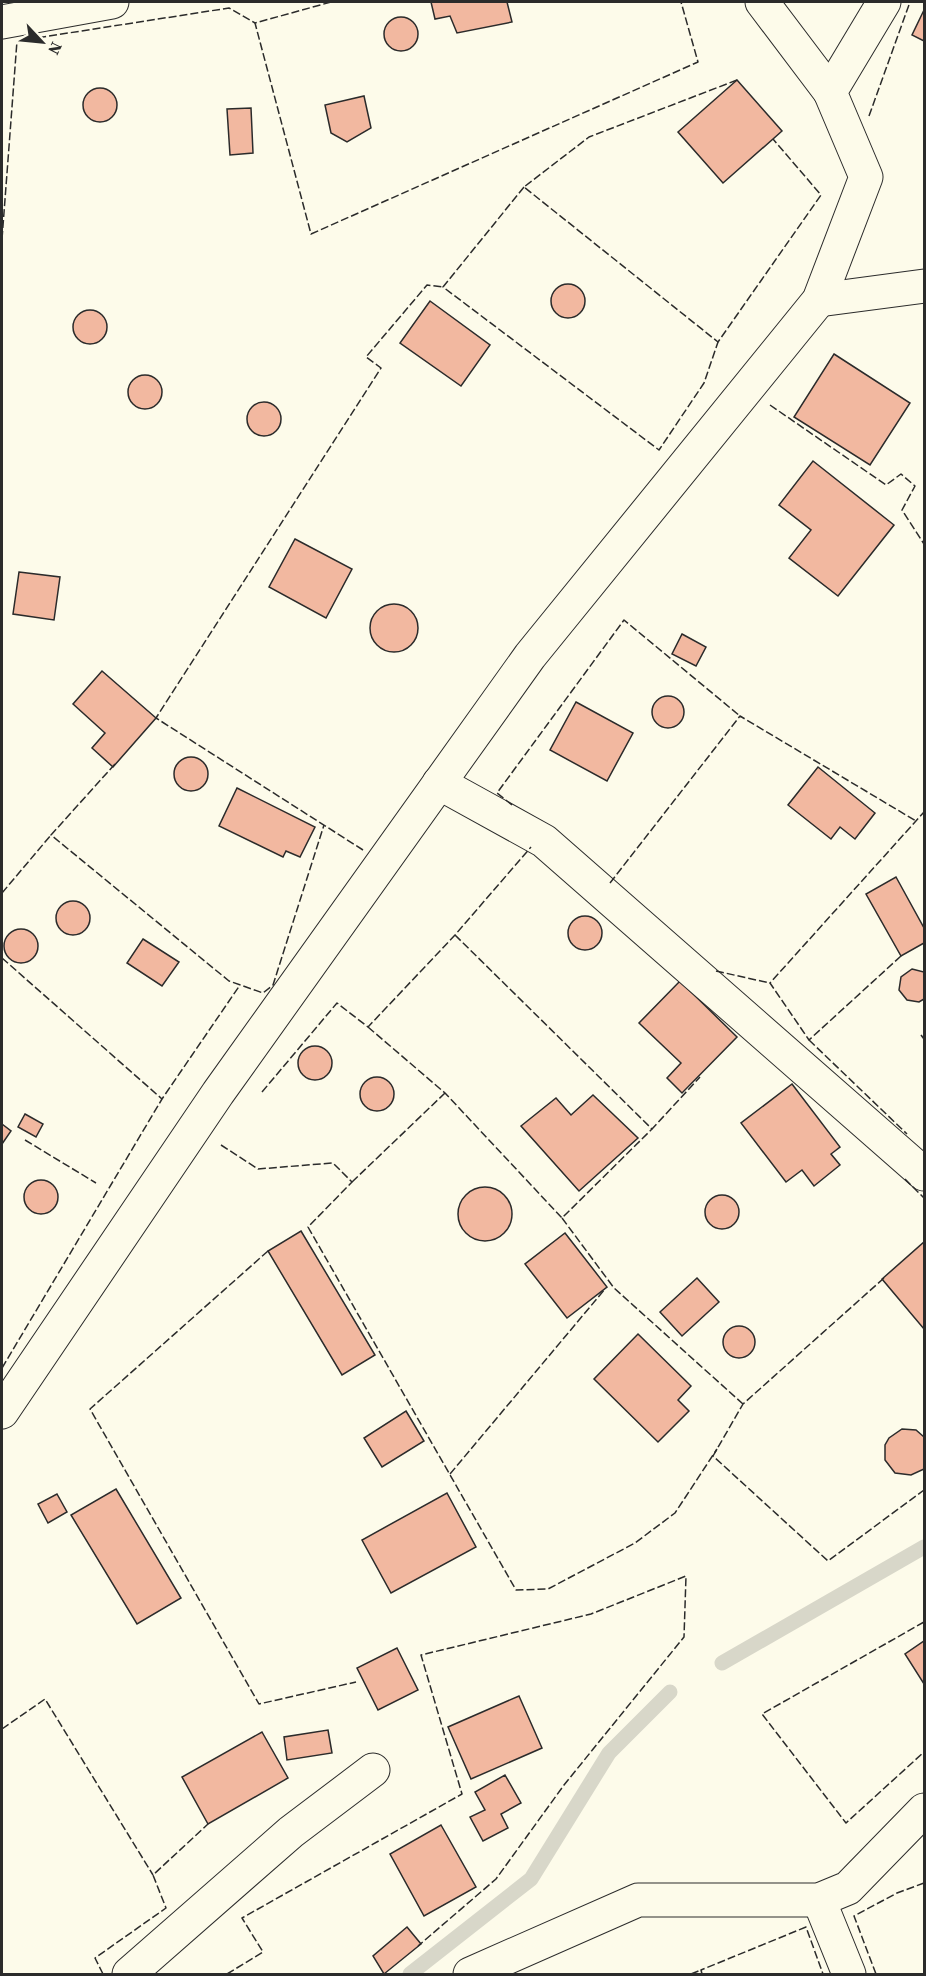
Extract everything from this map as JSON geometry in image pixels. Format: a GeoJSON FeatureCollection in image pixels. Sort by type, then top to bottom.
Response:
{"type":"FeatureCollection","features":[{"type":"Feature","properties":{"kind":"street"},"geometry":{"type":"LineString","coordinates":[[2,22],[112,2]]}},
{"type":"Feature","properties":{"kind":"street"},"geometry":{"type":"LineString","coordinates":[[2,1412],[194,1128],[530,656],[819,300],[866,177],[830,92],[762,2]]}},
{"type":"Feature","properties":{"kind":"street"},"geometry":{"type":"LineString","coordinates":[[830,92],[884,2]]}},
{"type":"Feature","properties":{"kind":"street"},"geometry":{"type":"LineString","coordinates":[[819,300],[924,286]]}},
{"type":"Feature","properties":{"kind":"street"},"geometry":{"type":"LineString","coordinates":[[439,783],[544,841],[924,1174]]}},
{"type":"Feature","properties":{"kind":"street"},"geometry":{"type":"LineString","coordinates":[[129,1974],[291,1832],[373,1770]]}},
{"type":"Feature","properties":{"kind":"street"},"geometry":{"type":"LineString","coordinates":[[470,1974],[638,1900],[819,1900],[848,1888],[924,1810]]}},
{"type":"Feature","properties":{"kind":"street"},"geometry":{"type":"LineString","coordinates":[[819,1900],[849,1974]]}},
{"type":"Feature","properties":{"kind":"building"},"geometry":{"type":"Polygon","coordinates":[[[431,2],[507,2],[512,22],[457,33],[450,16],[435,19],[431,2]]]}},
{"type":"Feature","properties":{"kind":"building"},"geometry":{"type":"Polygon","coordinates":[[[924,10],[924,41],[912,35],[924,10]]]}},
{"type":"Feature","properties":{"kind":"building"},"geometry":{"type":"Polygon","coordinates":[[[401,17],[413,22],[418,34],[413,46],[401,51],[389,46],[384,34],[389,22],[401,17]]]}},
{"type":"Feature","properties":{"kind":"building"},"geometry":{"type":"Polygon","coordinates":[[[737,80],[782,131],[723,183],[678,132],[737,80]]]}},
{"type":"Feature","properties":{"kind":"building"},"geometry":{"type":"Polygon","coordinates":[[[100,88],[112,93],[117,105],[112,117],[100,122],[88,117],[83,105],[88,93],[100,88]]]}},
{"type":"Feature","properties":{"kind":"building"},"geometry":{"type":"Polygon","coordinates":[[[364,96],[371,128],[347,142],[331,133],[325,105],[364,96]]]}},
{"type":"Feature","properties":{"kind":"building"},"geometry":{"type":"Polygon","coordinates":[[[251,108],[253,153],[230,155],[227,109],[251,108]]]}},
{"type":"Feature","properties":{"kind":"building"},"geometry":{"type":"Polygon","coordinates":[[[568,284],[580,289],[585,301],[580,313],[568,318],[556,313],[551,301],[556,289],[568,284]]]}},
{"type":"Feature","properties":{"kind":"building"},"geometry":{"type":"Polygon","coordinates":[[[430,301],[490,345],[461,386],[400,343],[430,301]]]}},
{"type":"Feature","properties":{"kind":"building"},"geometry":{"type":"Polygon","coordinates":[[[90,310],[102,315],[107,327],[102,339],[90,344],[78,339],[73,327],[78,315],[90,310]]]}},
{"type":"Feature","properties":{"kind":"building"},"geometry":{"type":"Polygon","coordinates":[[[834,354],[910,403],[870,465],[794,417],[834,354]]]}},
{"type":"Feature","properties":{"kind":"building"},"geometry":{"type":"Polygon","coordinates":[[[145,375],[157,380],[162,392],[157,404],[145,409],[133,404],[128,392],[133,380],[145,375]]]}},
{"type":"Feature","properties":{"kind":"building"},"geometry":{"type":"Polygon","coordinates":[[[264,402],[276,407],[281,419],[276,431],[264,436],[252,431],[247,419],[252,407],[264,402]]]}},
{"type":"Feature","properties":{"kind":"building"},"geometry":{"type":"Polygon","coordinates":[[[813,461],[894,525],[838,596],[789,558],[811,530],[779,505],[813,461]]]}},
{"type":"Feature","properties":{"kind":"building"},"geometry":{"type":"Polygon","coordinates":[[[295,539],[352,569],[326,618],[269,587],[295,539]]]}},
{"type":"Feature","properties":{"kind":"building"},"geometry":{"type":"Polygon","coordinates":[[[19,572],[60,577],[54,620],[13,614],[19,572]]]}},
{"type":"Feature","properties":{"kind":"building"},"geometry":{"type":"Polygon","coordinates":[[[389,604],[399,604],[411,611],[418,623],[418,633],[411,645],[399,652],[389,652],[374,641],[370,633],[370,623],[381,608],[389,604]]]}},
{"type":"Feature","properties":{"kind":"building"},"geometry":{"type":"Polygon","coordinates":[[[682,634],[706,647],[696,666],[672,654],[682,634]]]}},
{"type":"Feature","properties":{"kind":"building"},"geometry":{"type":"Polygon","coordinates":[[[102,671],[156,718],[113,767],[92,748],[105,733],[73,704],[102,671]]]}},
{"type":"Feature","properties":{"kind":"building"},"geometry":{"type":"Polygon","coordinates":[[[668,696],[680,700],[684,712],[680,724],[668,728],[656,724],[652,712],[656,700],[668,696]]]}},
{"type":"Feature","properties":{"kind":"building"},"geometry":{"type":"Polygon","coordinates":[[[576,702],[633,733],[607,781],[550,750],[576,702]]]}},
{"type":"Feature","properties":{"kind":"building"},"geometry":{"type":"Polygon","coordinates":[[[191,757],[203,762],[208,774],[203,786],[191,791],[179,786],[174,774],[179,762],[191,757]]]}},
{"type":"Feature","properties":{"kind":"building"},"geometry":{"type":"Polygon","coordinates":[[[818,767],[875,813],[855,839],[840,827],[831,839],[788,805],[818,767]]]}},
{"type":"Feature","properties":{"kind":"building"},"geometry":{"type":"Polygon","coordinates":[[[237,788],[315,827],[300,857],[286,851],[283,857],[219,826],[237,788]]]}},
{"type":"Feature","properties":{"kind":"building"},"geometry":{"type":"Polygon","coordinates":[[[896,877],[924,928],[924,943],[901,956],[866,894],[896,877]]]}},
{"type":"Feature","properties":{"kind":"building"},"geometry":{"type":"Polygon","coordinates":[[[73,901],[85,906],[90,918],[85,930],[73,935],[61,930],[56,918],[61,906],[73,901]]]}},
{"type":"Feature","properties":{"kind":"building"},"geometry":{"type":"Polygon","coordinates":[[[585,916],[597,921],[602,933],[597,945],[585,950],[573,945],[568,933],[573,921],[585,916]]]}},
{"type":"Feature","properties":{"kind":"building"},"geometry":{"type":"Polygon","coordinates":[[[21,929],[33,934],[38,946],[33,958],[21,963],[9,958],[4,946],[9,934],[21,929]]]}},
{"type":"Feature","properties":{"kind":"building"},"geometry":{"type":"Polygon","coordinates":[[[143,939],[179,962],[162,986],[127,963],[143,939]]]}},
{"type":"Feature","properties":{"kind":"building"},"geometry":{"type":"Polygon","coordinates":[[[912,969],[924,972],[924,999],[919,1002],[907,1000],[899,990],[901,977],[912,969]]]}},
{"type":"Feature","properties":{"kind":"building"},"geometry":{"type":"Polygon","coordinates":[[[680,981],[737,1037],[682,1093],[667,1078],[681,1063],[639,1023],[680,981]]]}},
{"type":"Feature","properties":{"kind":"building"},"geometry":{"type":"Polygon","coordinates":[[[315,1046],[327,1051],[332,1063],[327,1075],[315,1080],[303,1075],[298,1063],[303,1051],[315,1046]]]}},
{"type":"Feature","properties":{"kind":"building"},"geometry":{"type":"Polygon","coordinates":[[[377,1077],[389,1082],[394,1094],[389,1106],[377,1111],[365,1106],[360,1094],[365,1082],[377,1077]]]}},
{"type":"Feature","properties":{"kind":"building"},"geometry":{"type":"Polygon","coordinates":[[[792,1084],[840,1147],[831,1154],[840,1165],[814,1186],[802,1170],[786,1182],[741,1123],[792,1084]]]}},
{"type":"Feature","properties":{"kind":"building"},"geometry":{"type":"Polygon","coordinates":[[[593,1095],[638,1138],[579,1191],[521,1126],[556,1098],[571,1115],[593,1095]]]}},
{"type":"Feature","properties":{"kind":"building"},"geometry":{"type":"Polygon","coordinates":[[[25,1114],[43,1124],[36,1137],[18,1127],[25,1114]]]}},
{"type":"Feature","properties":{"kind":"building"},"geometry":{"type":"Polygon","coordinates":[[[2,1124],[11,1131],[2,1144],[2,1124]]]}},
{"type":"Feature","properties":{"kind":"building"},"geometry":{"type":"Polygon","coordinates":[[[41,1180],[53,1185],[58,1197],[53,1209],[41,1214],[29,1209],[24,1197],[29,1185],[41,1180]]]}},
{"type":"Feature","properties":{"kind":"building"},"geometry":{"type":"Polygon","coordinates":[[[485,1187],[495,1189],[504,1195],[510,1204],[512,1214],[510,1224],[504,1233],[495,1239],[485,1241],[475,1239],[466,1233],[460,1224],[458,1214],[460,1204],[466,1195],[475,1189],[485,1187]]]}},
{"type":"Feature","properties":{"kind":"building"},"geometry":{"type":"Polygon","coordinates":[[[722,1195],[734,1200],[739,1212],[734,1224],[722,1229],[710,1224],[705,1212],[710,1200],[722,1195]]]}},
{"type":"Feature","properties":{"kind":"building"},"geometry":{"type":"Polygon","coordinates":[[[301,1231],[375,1355],[342,1375],[268,1251],[301,1231]]]}},
{"type":"Feature","properties":{"kind":"building"},"geometry":{"type":"Polygon","coordinates":[[[565,1233],[607,1287],[567,1318],[525,1264],[565,1233]]]}},
{"type":"Feature","properties":{"kind":"building"},"geometry":{"type":"Polygon","coordinates":[[[924,1242],[924,1329],[882,1279],[924,1242]]]}},
{"type":"Feature","properties":{"kind":"building"},"geometry":{"type":"Polygon","coordinates":[[[697,1278],[719,1302],[682,1336],[660,1312],[697,1278]]]}},
{"type":"Feature","properties":{"kind":"building"},"geometry":{"type":"Polygon","coordinates":[[[739,1326],[751,1330],[755,1342],[751,1354],[739,1358],[727,1354],[723,1342],[727,1330],[739,1326]]]}},
{"type":"Feature","properties":{"kind":"building"},"geometry":{"type":"Polygon","coordinates":[[[638,1334],[691,1386],[678,1400],[689,1411],[658,1442],[594,1379],[638,1334]]]}},
{"type":"Feature","properties":{"kind":"building"},"geometry":{"type":"Polygon","coordinates":[[[406,1411],[424,1441],[382,1467],[364,1438],[406,1411]]]}},
{"type":"Feature","properties":{"kind":"building"},"geometry":{"type":"Polygon","coordinates":[[[902,1429],[916,1430],[924,1437],[924,1469],[911,1475],[895,1473],[885,1460],[885,1445],[889,1438],[902,1429]]]}},
{"type":"Feature","properties":{"kind":"building"},"geometry":{"type":"Polygon","coordinates":[[[116,1489],[181,1598],[137,1624],[71,1515],[116,1489]]]}},
{"type":"Feature","properties":{"kind":"building"},"geometry":{"type":"Polygon","coordinates":[[[447,1493],[476,1547],[391,1593],[362,1540],[447,1493]]]}},
{"type":"Feature","properties":{"kind":"building"},"geometry":{"type":"Polygon","coordinates":[[[57,1494],[67,1512],[48,1523],[38,1504],[57,1494]]]}},
{"type":"Feature","properties":{"kind":"building"},"geometry":{"type":"Polygon","coordinates":[[[924,1641],[924,1684],[905,1654],[924,1641]]]}},
{"type":"Feature","properties":{"kind":"building"},"geometry":{"type":"Polygon","coordinates":[[[397,1648],[418,1690],[378,1710],[357,1668],[397,1648]]]}},
{"type":"Feature","properties":{"kind":"building"},"geometry":{"type":"Polygon","coordinates":[[[519,1696],[542,1748],[471,1779],[448,1727],[519,1696]]]}},
{"type":"Feature","properties":{"kind":"building"},"geometry":{"type":"Polygon","coordinates":[[[328,1730],[332,1753],[287,1760],[284,1737],[328,1730]]]}},
{"type":"Feature","properties":{"kind":"building"},"geometry":{"type":"Polygon","coordinates":[[[262,1732],[288,1778],[208,1824],[182,1777],[262,1732]]]}},
{"type":"Feature","properties":{"kind":"building"},"geometry":{"type":"Polygon","coordinates":[[[505,1775],[521,1803],[501,1814],[508,1828],[483,1841],[470,1817],[485,1810],[475,1792],[505,1775]]]}},
{"type":"Feature","properties":{"kind":"building"},"geometry":{"type":"Polygon","coordinates":[[[441,1825],[476,1887],[424,1916],[390,1854],[441,1825]]]}},
{"type":"Feature","properties":{"kind":"building"},"geometry":{"type":"Polygon","coordinates":[[[407,1927],[421,1944],[384,1974],[373,1956],[407,1927]]]}},
{"type":"Feature","properties":{"kind":"waterway"},"geometry":{"type":"LineString","coordinates":[[722,1663],[924,1547]]}},
{"type":"Feature","properties":{"kind":"waterway"},"geometry":{"type":"LineString","coordinates":[[410,1974],[531,1879],[609,1753],[670,1692]]}},
{"type":"Feature","properties":{"kind":"fence"},"geometry":{"type":"LineString","coordinates":[[331,2],[255,23],[311,234],[698,62],[681,2]]}},
{"type":"Feature","properties":{"kind":"fence"},"geometry":{"type":"LineString","coordinates":[[869,116],[910,2]]}},
{"type":"Feature","properties":{"kind":"fence"},"geometry":{"type":"LineString","coordinates":[[2,239],[17,41],[229,8],[255,23]]}},
{"type":"Feature","properties":{"kind":"fence"},"geometry":{"type":"LineString","coordinates":[[737,80],[589,137],[524,187],[718,342],[821,195],[773,139]]}},
{"type":"Feature","properties":{"kind":"fence"},"geometry":{"type":"LineString","coordinates":[[524,187],[443,287],[659,450],[704,383],[718,342]]}},
{"type":"Feature","properties":{"kind":"fence"},"geometry":{"type":"LineString","coordinates":[[363,850],[156,718],[381,368],[366,357],[427,285],[443,287]]}},
{"type":"Feature","properties":{"kind":"fence"},"geometry":{"type":"LineString","coordinates":[[770,405],[886,485],[901,474],[915,486],[902,510],[924,544]]}},
{"type":"Feature","properties":{"kind":"fence"},"geometry":{"type":"LineString","coordinates":[[512,805],[497,793],[624,620],[740,716]]}},
{"type":"Feature","properties":{"kind":"fence"},"geometry":{"type":"LineString","coordinates":[[610,883],[740,716],[916,821]]}},
{"type":"Feature","properties":{"kind":"fence"},"geometry":{"type":"LineString","coordinates":[[115,764],[51,835],[229,981],[263,993],[273,985],[324,825]]}},
{"type":"Feature","properties":{"kind":"fence"},"geometry":{"type":"LineString","coordinates":[[901,956],[809,1040],[770,983],[924,812]]}},
{"type":"Feature","properties":{"kind":"fence"},"geometry":{"type":"LineString","coordinates":[[2,893],[51,835]]}},
{"type":"Feature","properties":{"kind":"fence"},"geometry":{"type":"LineString","coordinates":[[262,1092],[337,1003],[368,1027],[455,935],[531,847]]}},
{"type":"Feature","properties":{"kind":"fence"},"geometry":{"type":"LineString","coordinates":[[455,935],[652,1129],[700,1077]]}},
{"type":"Feature","properties":{"kind":"fence"},"geometry":{"type":"LineString","coordinates":[[2,958],[162,1099]]}},
{"type":"Feature","properties":{"kind":"fence"},"geometry":{"type":"LineString","coordinates":[[716,971],[770,983]]}},
{"type":"Feature","properties":{"kind":"fence"},"geometry":{"type":"LineString","coordinates":[[2,1368],[162,1099],[240,985]]}},
{"type":"Feature","properties":{"kind":"fence"},"geometry":{"type":"LineString","coordinates":[[368,1027],[445,1093],[562,1218],[652,1129]]}},
{"type":"Feature","properties":{"kind":"fence"},"geometry":{"type":"LineString","coordinates":[[921,1035],[924,1039]]}},
{"type":"Feature","properties":{"kind":"fence"},"geometry":{"type":"LineString","coordinates":[[809,1040],[907,1134]]}},
{"type":"Feature","properties":{"kind":"fence"},"geometry":{"type":"LineString","coordinates":[[352,1182],[445,1093]]}},
{"type":"Feature","properties":{"kind":"fence"},"geometry":{"type":"LineString","coordinates":[[25,1140],[96,1183]]}},
{"type":"Feature","properties":{"kind":"fence"},"geometry":{"type":"LineString","coordinates":[[221,1145],[258,1169],[333,1163],[352,1182],[308,1227],[516,1590],[548,1589],[635,1543],[675,1513],[717,1449]]}},
{"type":"Feature","properties":{"kind":"fence"},"geometry":{"type":"LineString","coordinates":[[905,1179],[924,1198]]}},
{"type":"Feature","properties":{"kind":"fence"},"geometry":{"type":"LineString","coordinates":[[562,1218],[614,1288],[743,1404]]}},
{"type":"Feature","properties":{"kind":"fence"},"geometry":{"type":"LineString","coordinates":[[268,1251],[90,1409],[259,1704],[356,1682]]}},
{"type":"Feature","properties":{"kind":"fence"},"geometry":{"type":"LineString","coordinates":[[884,1278],[743,1404],[713,1456],[828,1561],[924,1490]]}},
{"type":"Feature","properties":{"kind":"fence"},"geometry":{"type":"LineString","coordinates":[[450,1474],[605,1289]]}},
{"type":"Feature","properties":{"kind":"fence"},"geometry":{"type":"LineString","coordinates":[[227,1974],[263,1952],[242,1918],[462,1794],[421,1655],[591,1614],[686,1576],[684,1637],[564,1785],[496,1879],[418,1946]]}},
{"type":"Feature","properties":{"kind":"fence"},"geometry":{"type":"LineString","coordinates":[[924,1622],[762,1714],[846,1823],[924,1752]]}},
{"type":"Feature","properties":{"kind":"fence"},"geometry":{"type":"LineString","coordinates":[[2,1729],[45,1699],[153,1875]]}},
{"type":"Feature","properties":{"kind":"fence"},"geometry":{"type":"LineString","coordinates":[[103,1974],[95,1958],[166,1908],[153,1875],[208,1824]]}},
{"type":"Feature","properties":{"kind":"fence"},"geometry":{"type":"LineString","coordinates":[[876,1974],[854,1916],[897,1893],[924,1883]]}},
{"type":"Feature","properties":{"kind":"fence"},"geometry":{"type":"LineString","coordinates":[[702,1974],[701,1970],[806,1927],[823,1974]]}},
{"type":"Feature","properties":{"kind":"fence"},"geometry":{"type":"LineString","coordinates":[[691,1974],[701,1970]]}}]}
